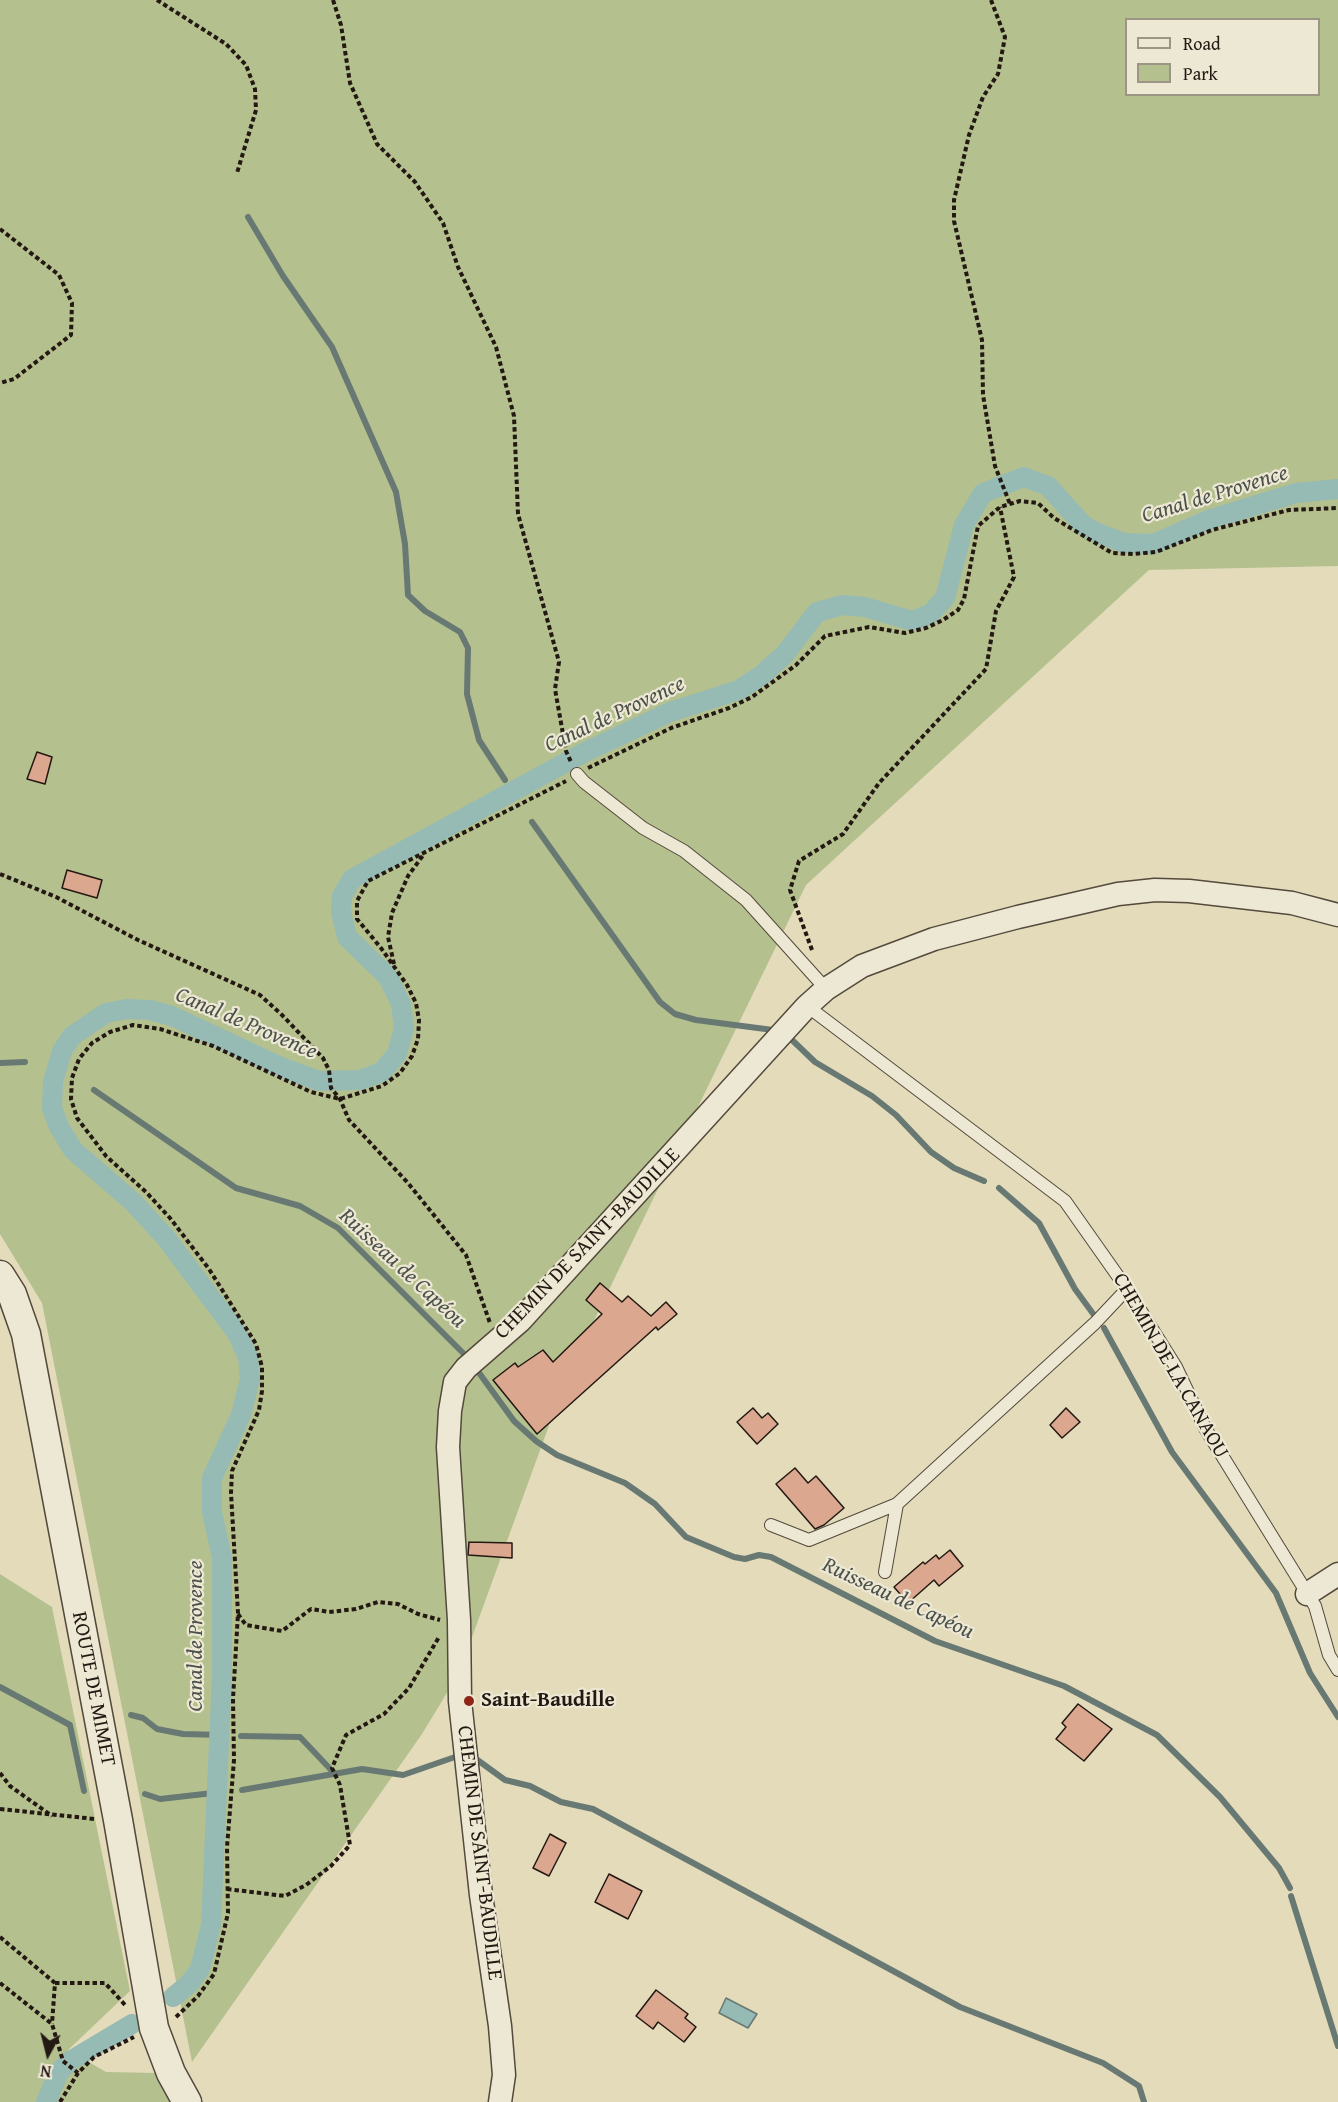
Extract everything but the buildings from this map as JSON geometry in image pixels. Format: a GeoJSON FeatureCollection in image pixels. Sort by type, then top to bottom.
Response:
{"type":"FeatureCollection","features":[{"type":"Feature","properties":{"kind":"street","name":"CHEMIN DE SAINT-BAUDILLE"},"geometry":{"type":"LineString","coordinates":[[500,2102],[504,2075],[500,2026],[465,1763],[453,1621],[448,1447],[455,1382],[466,1368],[520,1321],[807,1006],[826,989],[861,966],[934,939],[1118,894],[1155,890],[1189,891],[1292,903],[1338,915]]}},
{"type":"Feature","properties":{"kind":"street","name":"ROUTE DE MIMET"},"geometry":{"type":"LineString","coordinates":[[0,1275],[12,1294],[26,1334],[118,1820],[154,2028],[171,2073],[187,2102]]}},
{"type":"Feature","properties":{"kind":"street"},"geometry":{"type":"LineString","coordinates":[[1307,1594],[1338,1574]]}},
{"type":"Feature","properties":{"kind":"lane"},"geometry":{"type":"LineString","coordinates":[[578,774],[584,782],[643,828],[684,851],[746,900],[826,989]]}},
{"type":"Feature","properties":{"kind":"lane","name":"CHEMIN DE LA CANAOU"},"geometry":{"type":"LineString","coordinates":[[807,1006],[1065,1201],[1127,1289],[1176,1367],[1205,1428],[1315,1606],[1329,1654],[1338,1670]]}},
{"type":"Feature","properties":{"kind":"lane"},"geometry":{"type":"LineString","coordinates":[[771,1525],[808,1540],[897,1504],[1095,1323],[1127,1289]]}},
{"type":"Feature","properties":{"kind":"lane"},"geometry":{"type":"LineString","coordinates":[[885,1572],[897,1504]]}},
{"type":"Feature","properties":{"kind":"path"},"geometry":{"type":"LineString","coordinates":[[157,0],[226,44],[246,65],[255,89],[256,110],[237,173]]}},
{"type":"Feature","properties":{"kind":"path"},"geometry":{"type":"LineString","coordinates":[[333,0],[341,25],[350,83],[377,144],[415,182],[443,223],[458,267],[496,347],[514,416],[518,514],[559,662],[555,690],[566,751]]}},
{"type":"Feature","properties":{"kind":"path"},"geometry":{"type":"LineString","coordinates":[[991,0],[1005,37],[998,74],[983,97],[969,135],[954,200],[954,221],[982,340],[983,394],[995,466],[1010,504]]}},
{"type":"Feature","properties":{"kind":"path"},"geometry":{"type":"LineString","coordinates":[[0,229],[59,275],[72,303],[71,334],[14,379],[0,383]]}},
{"type":"Feature","properties":{"kind":"path"},"geometry":{"type":"LineString","coordinates":[[60,2102],[78,2073],[94,2057],[182,2014],[214,1974],[228,1913],[226,1847],[234,1760],[232,1699],[238,1613],[235,1544],[230,1515],[232,1471],[259,1410],[262,1391],[262,1366],[256,1344],[208,1269],[170,1218],[146,1192],[106,1156],[77,1118],[70,1099],[72,1078],[79,1059],[92,1042],[110,1032],[133,1025],[160,1029],[195,1039],[311,1092],[340,1099],[382,1086],[400,1073],[412,1056],[418,1039],[419,1020],[416,1003],[396,969],[357,919],[357,901],[368,881],[530,802],[578,774],[671,728],[729,708],[752,697],[796,665],[825,636],[869,627],[905,633],[926,628],[943,620],[958,610],[964,599],[978,526],[1000,507],[1020,501],[1038,504],[1053,518],[1112,553],[1133,554],[1156,552],[1212,530],[1289,510],[1338,508]]}},
{"type":"Feature","properties":{"kind":"path"},"geometry":{"type":"LineString","coordinates":[[826,989],[790,890],[800,861],[843,834],[879,783],[986,669],[996,611],[1014,578],[1000,507]]}},
{"type":"Feature","properties":{"kind":"path"},"geometry":{"type":"LineString","coordinates":[[396,969],[388,937],[393,913],[408,876],[426,852]]}},
{"type":"Feature","properties":{"kind":"path"},"geometry":{"type":"LineString","coordinates":[[0,874],[56,897],[138,940],[260,995],[323,1058],[329,1070],[331,1088],[340,1099],[349,1120],[408,1183],[466,1255],[496,1341]]}},
{"type":"Feature","properties":{"kind":"path"},"geometry":{"type":"LineString","coordinates":[[227,1889],[285,1896],[306,1885],[331,1866],[350,1845],[340,1785],[332,1768],[346,1735],[384,1714],[408,1688],[453,1621],[418,1614],[398,1604],[378,1602],[356,1610],[329,1612],[311,1609],[282,1631],[246,1625],[238,1613]]}},
{"type":"Feature","properties":{"kind":"path"},"geometry":{"type":"LineString","coordinates":[[0,1773],[10,1786],[53,1816]]}},
{"type":"Feature","properties":{"kind":"path"},"geometry":{"type":"LineString","coordinates":[[0,1809],[53,1816],[118,1820]]}},
{"type":"Feature","properties":{"kind":"path"},"geometry":{"type":"LineString","coordinates":[[0,1937],[55,1983],[105,1983],[130,2011]]}},
{"type":"Feature","properties":{"kind":"path"},"geometry":{"type":"LineString","coordinates":[[0,1983],[52,2024]]}},
{"type":"Feature","properties":{"kind":"path"},"geometry":{"type":"LineString","coordinates":[[55,1983],[52,2024],[63,2061],[78,2073]]}},
{"type":"Feature","properties":{"kind":"green space"},"geometry":{"type":"Polygon","coordinates":[[[0,0],[1338,0],[1338,566],[1149,570],[806,885],[567,1376],[459,1673],[422,1734],[192,2062],[42,1303],[0,1234],[0,0]]]}},
{"type":"Feature","properties":{"kind":"green space"},"geometry":{"type":"Polygon","coordinates":[[[0,1574],[52,1607],[130,1991],[68,2050],[106,2072],[156,2073],[170,2102],[0,2102],[0,1574]]]}},
{"type":"Feature","properties":{"kind":"water"},"geometry":{"type":"Polygon","coordinates":[[[726,1998],[757,2014],[748,2028],[719,2013],[726,1998]]]}},
{"type":"Feature","properties":{"kind":"waterway"},"geometry":{"type":"LineString","coordinates":[[248,217],[283,276],[332,347],[396,492],[405,544],[408,595],[425,611],[460,632],[468,648],[467,694],[479,740],[505,780]]}},
{"type":"Feature","properties":{"kind":"waterway","name":"Canal de Provence"},"geometry":{"type":"LineString","coordinates":[[173,1997],[189,1984],[200,1969],[211,1925],[222,1673],[222,1558],[212,1512],[212,1478],[241,1415],[250,1379],[248,1357],[237,1333],[166,1238],[133,1202],[73,1150],[59,1127],[52,1108],[53,1082],[62,1051],[72,1036],[106,1013],[127,1009],[150,1010],[172,1016],[283,1068],[319,1081],[360,1080],[382,1072],[397,1054],[404,1028],[401,1004],[388,977],[347,937],[341,912],[342,896],[352,879],[585,752],[670,712],[739,690],[762,675],[785,654],[817,612],[843,605],[865,607],[912,621],[930,614],[945,598],[964,525],[983,493],[1024,477],[1048,486],[1084,526],[1124,543],[1153,544],[1211,519],[1296,493],[1338,489]]}},
{"type":"Feature","properties":{"kind":"waterway"},"geometry":{"type":"LineString","coordinates":[[532,822],[660,1002],[675,1014],[696,1020],[773,1030]]}},
{"type":"Feature","properties":{"kind":"waterway"},"geometry":{"type":"LineString","coordinates":[[790,1038],[815,1062],[872,1096],[896,1115],[931,1152],[954,1168],[984,1181]]}},
{"type":"Feature","properties":{"kind":"waterway","name":"Ruisseau de Capéou"},"geometry":{"type":"LineString","coordinates":[[0,1063],[25,1062]]}},
{"type":"Feature","properties":{"kind":"waterway","name":"Ruisseau de Capéou"},"geometry":{"type":"LineString","coordinates":[[94,1090],[236,1188],[300,1206],[338,1228],[465,1355]]}},
{"type":"Feature","properties":{"kind":"waterway"},"geometry":{"type":"LineString","coordinates":[[999,1188],[1039,1223],[1075,1289],[1094,1315]]}},
{"type":"Feature","properties":{"kind":"waterway"},"geometry":{"type":"LineString","coordinates":[[1104,1328],[1172,1452],[1276,1593],[1310,1673],[1338,1717]]}},
{"type":"Feature","properties":{"kind":"waterway","name":"Ruisseau de Capéou"},"geometry":{"type":"LineString","coordinates":[[477,1370],[514,1421],[536,1441],[557,1455],[625,1483],[655,1504],[686,1537],[734,1557],[745,1559],[759,1555],[771,1557],[935,1641],[1064,1686],[1157,1735],[1220,1797],[1279,1868],[1290,1888]]}},
{"type":"Feature","properties":{"kind":"waterway"},"geometry":{"type":"LineString","coordinates":[[0,1687],[70,1725],[84,1791]]}},
{"type":"Feature","properties":{"kind":"waterway"},"geometry":{"type":"LineString","coordinates":[[131,1715],[143,1718],[157,1729],[183,1734],[224,1735]]}},
{"type":"Feature","properties":{"kind":"waterway"},"geometry":{"type":"LineString","coordinates":[[241,1736],[300,1737],[335,1774]]}},
{"type":"Feature","properties":{"kind":"waterway"},"geometry":{"type":"LineString","coordinates":[[472,1756],[505,1780],[530,1786],[561,1802],[593,1809],[960,2007],[1103,2063],[1139,2086],[1144,2102]]}},
{"type":"Feature","properties":{"kind":"waterway"},"geometry":{"type":"LineString","coordinates":[[242,1790],[362,1769],[403,1775],[455,1757]]}},
{"type":"Feature","properties":{"kind":"waterway"},"geometry":{"type":"LineString","coordinates":[[145,1794],[160,1799],[222,1792]]}},
{"type":"Feature","properties":{"kind":"waterway","name":"Ruisseau de Capéou"},"geometry":{"type":"LineString","coordinates":[[1291,1896],[1338,2046]]}},
{"type":"Feature","properties":{"kind":"waterway","name":"Canal de Provence"},"geometry":{"type":"LineString","coordinates":[[46,2102],[59,2072],[70,2061],[132,2024]]}},
{"type":"Feature","properties":{"kind":"place","name":"Saint-Baudille"},"geometry":{"type":"Point","coordinates":[469,1701]}}]}
